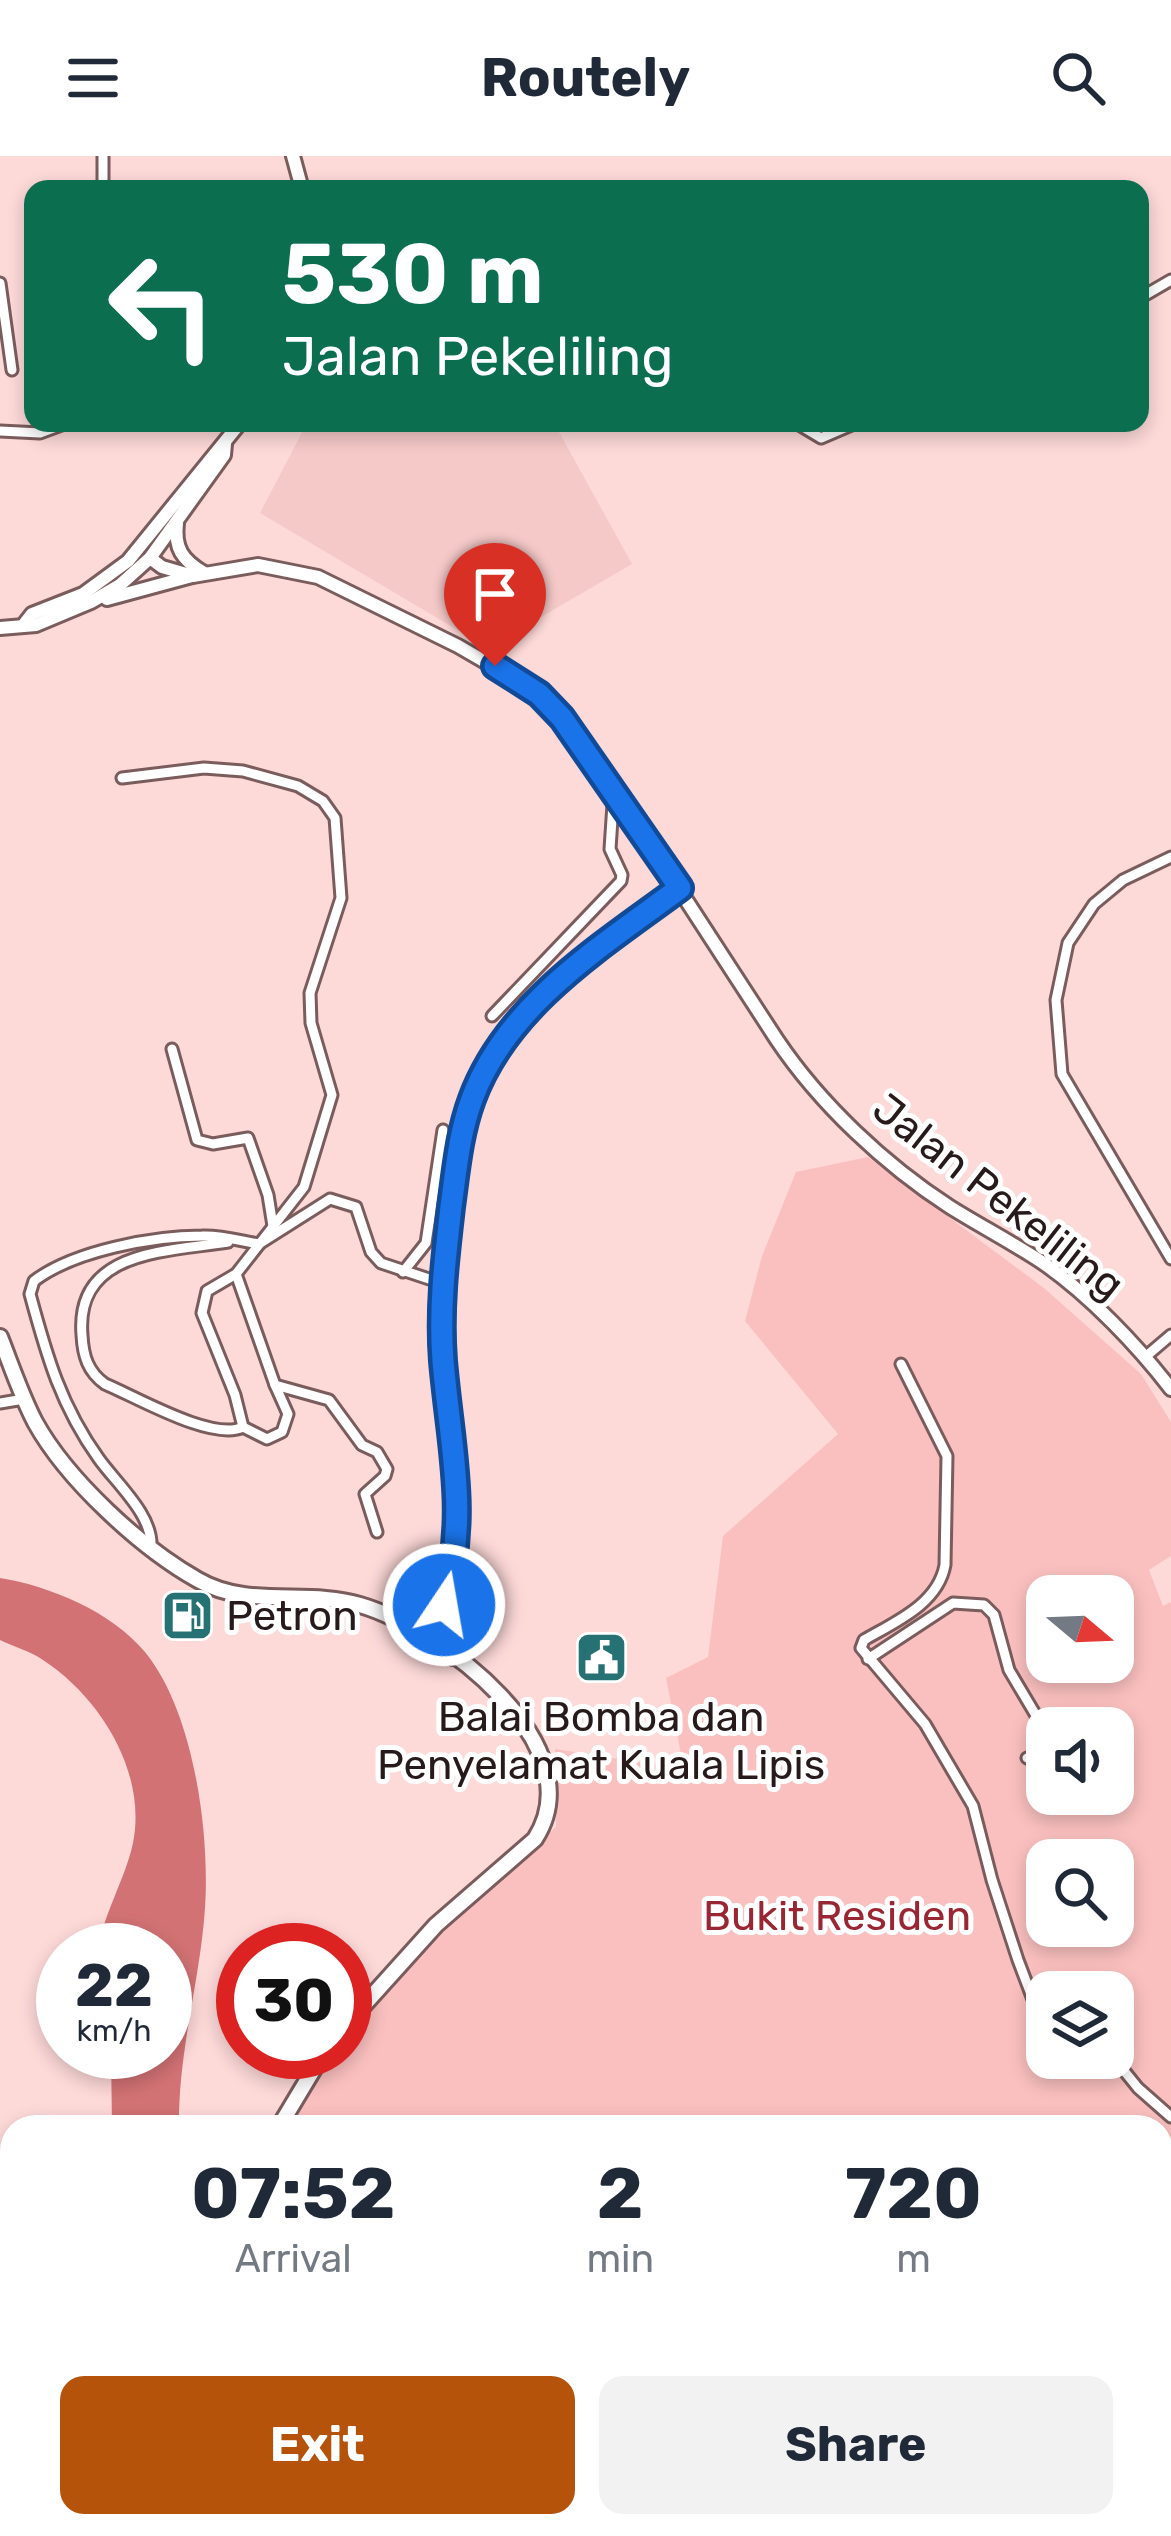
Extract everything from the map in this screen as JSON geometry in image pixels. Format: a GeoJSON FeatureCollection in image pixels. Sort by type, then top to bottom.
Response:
{"type":"FeatureCollection","features":[{"type":"Feature","properties":{"kind":"main road"},"geometry":{"type":"LineString","coordinates":[[0,1337],[24,1399],[62,1460],[151,1547],[223,1592],[346,1601],[404,1625],[452,1657],[525,1724],[544,1762],[550,1811],[535,1839],[436,1925],[372,1996]]}},
{"type":"Feature","properties":{"kind":"main road"},"geometry":{"type":"LineString","coordinates":[[404,1625],[443,1611],[452,1657]]}},
{"type":"Feature","properties":{"kind":"main road"},"geometry":{"type":"LineString","coordinates":[[286,2115],[308,2079]]}},
{"type":"Feature","properties":{"kind":"street"},"geometry":{"type":"LineString","coordinates":[[0,283],[12,370]]}},
{"type":"Feature","properties":{"kind":"street"},"geometry":{"type":"LineString","coordinates":[[0,431],[43,432]]}},
{"type":"Feature","properties":{"kind":"street"},"geometry":{"type":"LineString","coordinates":[[25,623],[32,614],[83,594],[128,561],[234,432]]}},
{"type":"Feature","properties":{"kind":"street"},"geometry":{"type":"LineString","coordinates":[[0,628],[36,625],[120,585],[150,557],[177,521],[224,455],[225,444]]}},
{"type":"Feature","properties":{"kind":"street"},"geometry":{"type":"LineString","coordinates":[[177,521],[175,540],[198,575]]}},
{"type":"Feature","properties":{"kind":"street"},"geometry":{"type":"LineString","coordinates":[[150,557],[155,532]]}},
{"type":"Feature","properties":{"kind":"street"},"geometry":{"type":"LineString","coordinates":[[128,561],[150,557]]}},
{"type":"Feature","properties":{"kind":"street"},"geometry":{"type":"LineString","coordinates":[[150,557],[162,567],[198,575]]}},
{"type":"Feature","properties":{"kind":"street","name":"Jalan Pekeliling"},"geometry":{"type":"LineString","coordinates":[[91,602],[258,565],[297,570],[458,646],[539,694],[614,789],[789,1058],[869,1142],[930,1193],[1048,1267],[1171,1389]]}},
{"type":"Feature","properties":{"kind":"street"},"geometry":{"type":"LineString","coordinates":[[122,778],[204,768],[244,771],[298,786],[323,801],[335,818],[340,898],[310,993],[311,1023],[332,1095],[304,1187],[236,1274],[207,1291],[202,1313],[243,1427]]}},
{"type":"Feature","properties":{"kind":"street"},"geometry":{"type":"LineString","coordinates":[[492,1016],[621,881],[610,849],[614,789]]}},
{"type":"Feature","properties":{"kind":"street"},"geometry":{"type":"LineString","coordinates":[[1171,857],[1123,880],[1094,904],[1068,943],[1056,1000],[1062,1074],[1171,1259]]}},
{"type":"Feature","properties":{"kind":"street"},"geometry":{"type":"LineString","coordinates":[[432,1642],[456,1562],[460,1503],[443,1357],[441,1283],[463,1130],[476,1089],[494,1055],[531,1008],[567,974],[680,888]]}},
{"type":"Feature","properties":{"kind":"street"},"geometry":{"type":"LineString","coordinates":[[172,1049],[197,1140],[213,1144],[248,1138],[274,1226]]}},
{"type":"Feature","properties":{"kind":"street"},"geometry":{"type":"LineString","coordinates":[[403,1272],[426,1243],[443,1130]]}},
{"type":"Feature","properties":{"kind":"street"},"geometry":{"type":"LineString","coordinates":[[151,1547],[149,1526],[96,1456],[59,1394],[31,1288],[42,1274],[81,1256],[170,1238],[206,1235],[260,1244],[323,1202],[344,1201],[356,1207],[370,1252],[381,1263],[441,1283]]}},
{"type":"Feature","properties":{"kind":"street"},"geometry":{"type":"LineString","coordinates":[[233,1241],[142,1256],[114,1266],[90,1287],[81,1319],[88,1367],[105,1384],[209,1429],[230,1432],[243,1427],[266,1438],[282,1432],[288,1414],[236,1274]]}},
{"type":"Feature","properties":{"kind":"street"},"geometry":{"type":"LineString","coordinates":[[1144,1358],[1171,1334]]}},
{"type":"Feature","properties":{"kind":"street"},"geometry":{"type":"LineString","coordinates":[[901,1364],[947,1456],[943,1578],[933,1594],[861,1642],[860,1648],[925,1724],[973,1805],[1026,1981]]}},
{"type":"Feature","properties":{"kind":"street"},"geometry":{"type":"LineString","coordinates":[[275,1385],[329,1400],[362,1444],[377,1452],[387,1472],[368,1489],[365,1500],[377,1532]]}},
{"type":"Feature","properties":{"kind":"street"},"geometry":{"type":"LineString","coordinates":[[0,1402],[24,1399]]}},
{"type":"Feature","properties":{"kind":"street"},"geometry":{"type":"LineString","coordinates":[[868,1659],[953,1603],[984,1605],[994,1615],[1009,1670],[1031,1707]]}},
{"type":"Feature","properties":{"kind":"street"},"geometry":{"type":"LineString","coordinates":[[1131,2079],[1170,2115]]}},
{"type":"Feature","properties":{"kind":"shaded area"},"geometry":{"type":"Polygon","coordinates":[[[302,432],[559,432],[632,564],[488,648],[260,513],[302,432]]]}},
{"type":"Feature","properties":{"kind":"shaded area"},"geometry":{"type":"Polygon","coordinates":[[[0,1578],[79,1603],[115,1625],[145,1652],[176,1707],[195,1774],[205,1845],[205,1908],[192,2004],[192,1923],[105,1923],[133,1843],[133,1790],[126,1764],[101,1716],[64,1676],[33,1654],[0,1640],[0,1578]]]}},
{"type":"Feature","properties":{"kind":"shaded area"},"geometry":{"type":"Polygon","coordinates":[[[111,2079],[182,2079],[180,2115],[112,2115],[111,2079]]]}},
{"type":"Feature","properties":{"kind":"green space","name":"Bukit Residen"},"geometry":{"type":"Polygon","coordinates":[[[868,1157],[1044,1288],[1141,1374],[1171,1422],[1171,1556],[1149,1570],[1163,1606],[1171,1602],[1171,2115],[287,2115],[307,2079],[372,2079],[372,2005],[438,1929],[556,1827],[555,1749],[684,1769],[666,1678],[708,1657],[723,1536],[838,1434],[745,1321],[762,1256],[796,1172],[868,1157]]]}},
{"type":"Feature","properties":{"kind":"place","name":"Petron"},"geometry":{"type":"Point","coordinates":[187,1615]}},
{"type":"Feature","properties":{"kind":"place","name":"Balai Bomba dan Penyelamat Kuala Lipis"},"geometry":{"type":"Point","coordinates":[601,1657]}},
{"type":"Feature","properties":{"kind":"route"},"geometry":{"type":"LineString","coordinates":[[444,1605],[456,1562],[460,1503],[443,1357],[441,1283],[456,1168],[471,1102],[494,1055],[531,1008],[567,974],[680,888],[562,718],[539,694],[495,666]]}}]}
